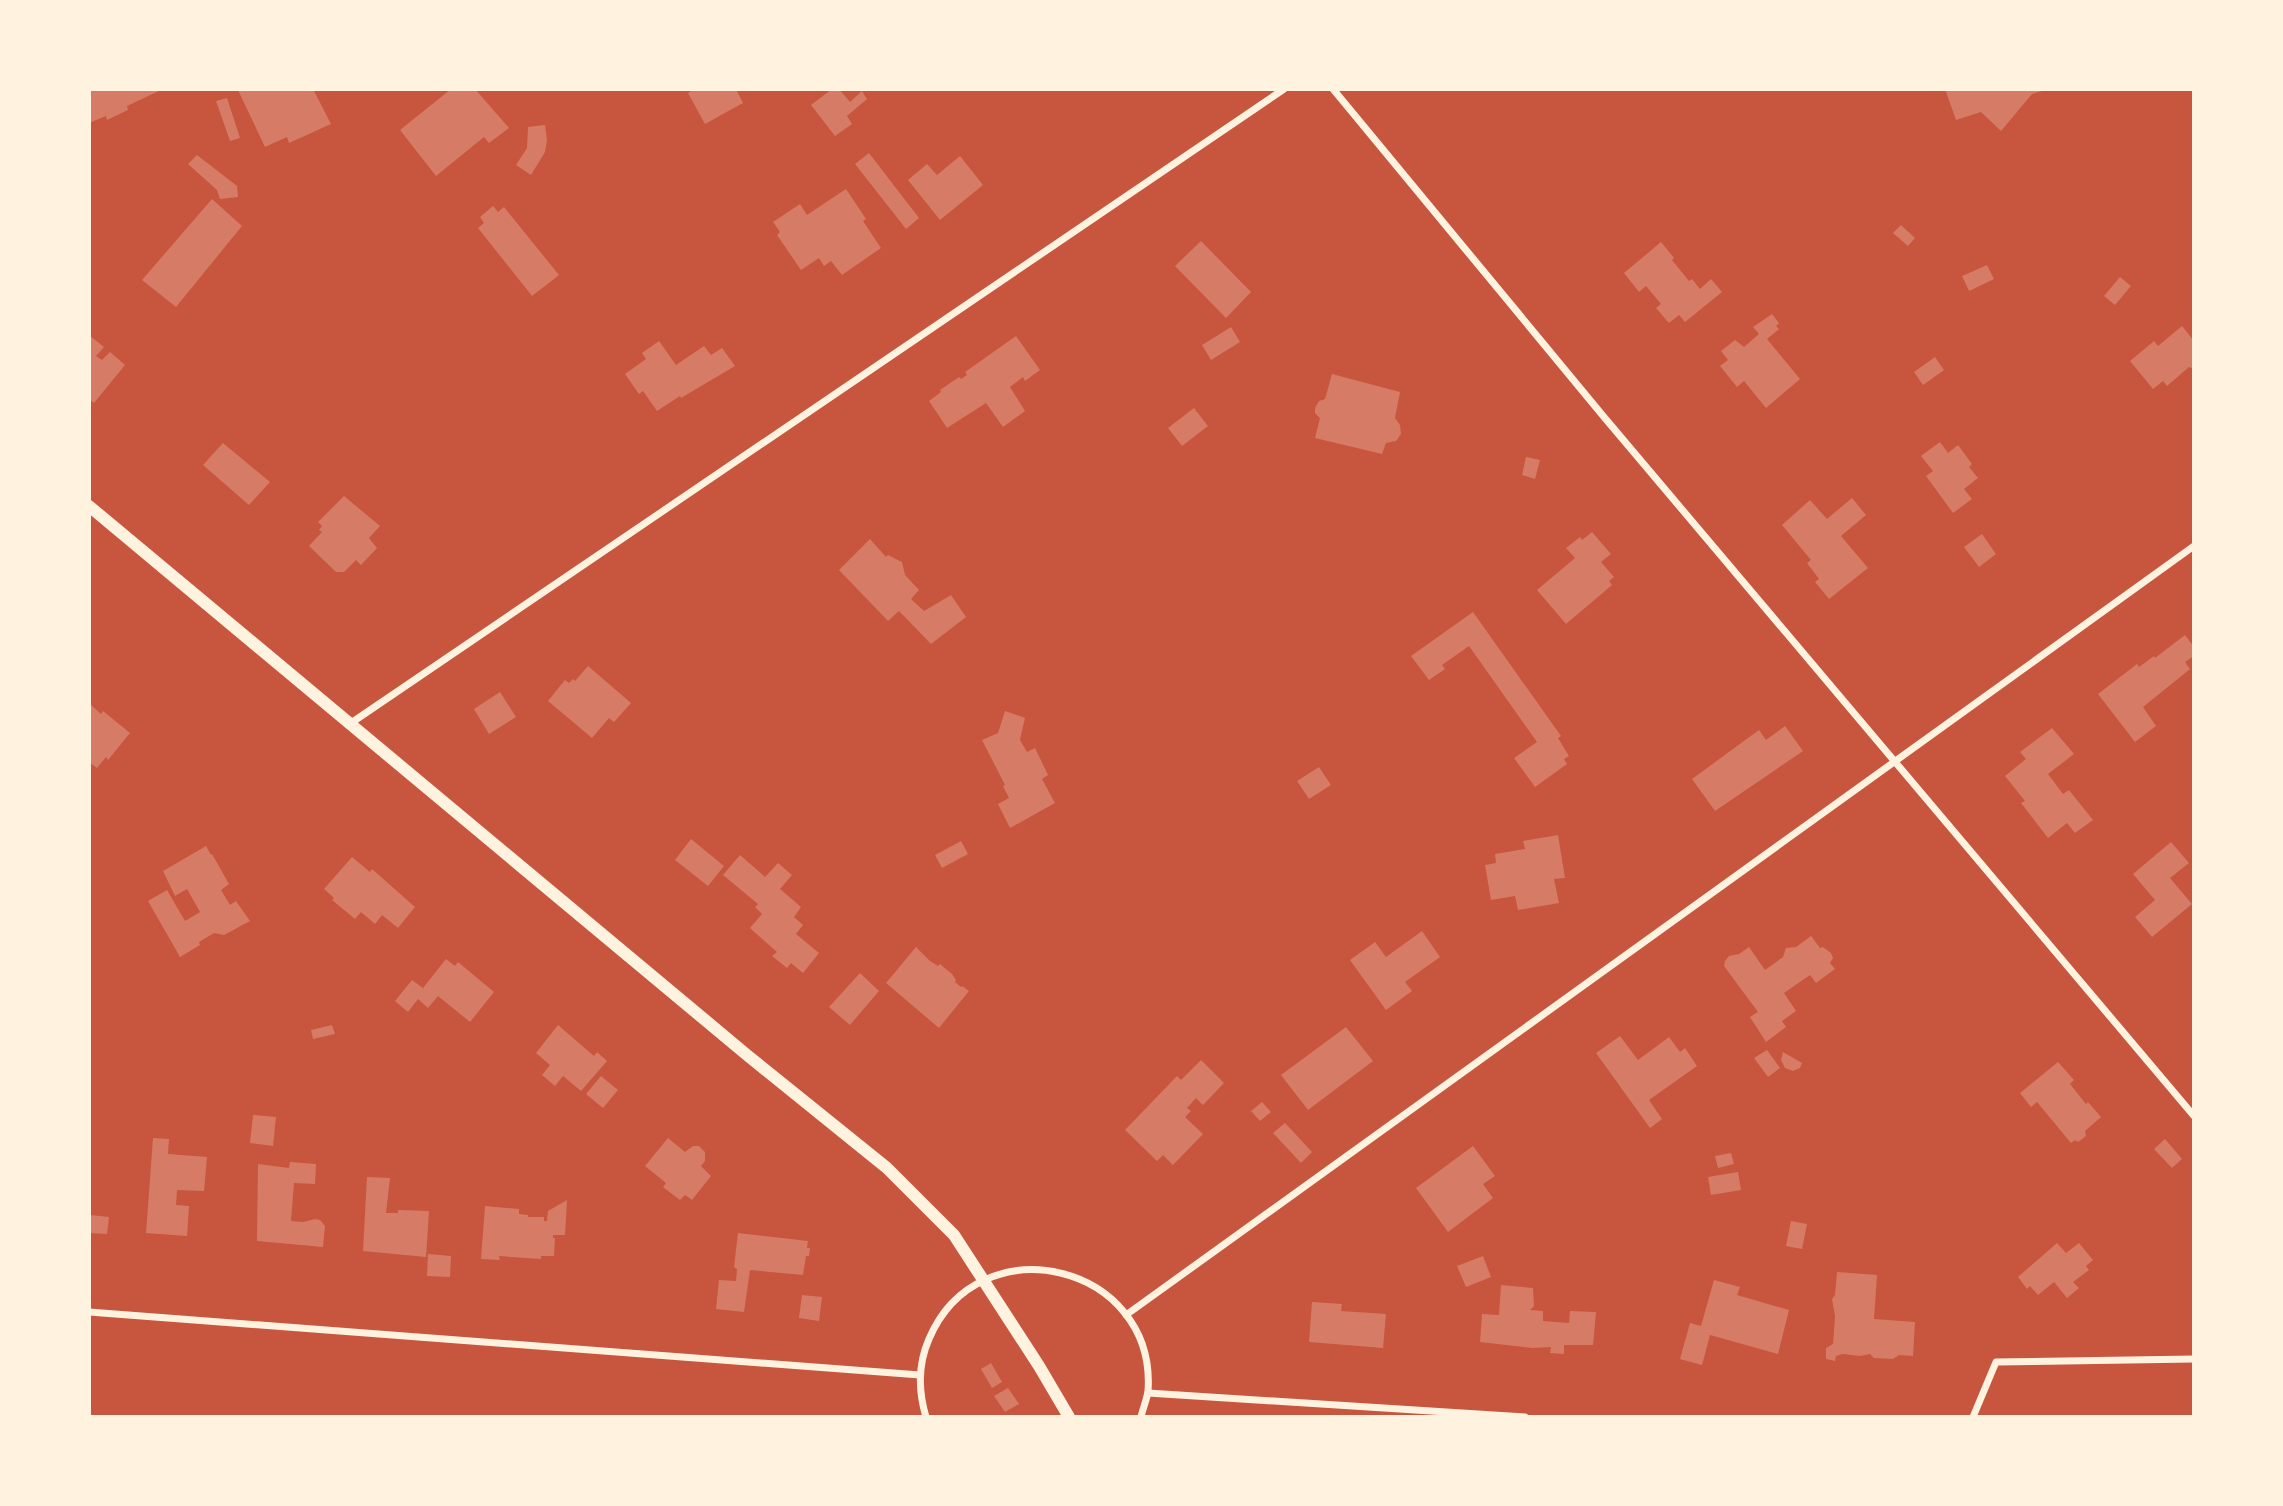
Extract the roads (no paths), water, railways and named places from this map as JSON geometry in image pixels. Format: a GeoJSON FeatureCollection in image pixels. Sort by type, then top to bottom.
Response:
{"type":"FeatureCollection","features":[{"type":"Feature","properties":{"kind":"street"},"geometry":{"type":"LineString","coordinates":[[351,723],[1284,89]]}},
{"type":"Feature","properties":{"kind":"street"},"geometry":{"type":"LineString","coordinates":[[1333,89],[2194,1116]]}},
{"type":"Feature","properties":{"kind":"street"},"geometry":{"type":"LineString","coordinates":[[89,506],[747,1055],[887,1168],[954,1235],[1040,1366],[1069,1417]]}},
{"type":"Feature","properties":{"kind":"street"},"geometry":{"type":"LineString","coordinates":[[1126,1315],[1893,760],[2194,546]]}},
{"type":"Feature","properties":{"kind":"street"},"geometry":{"type":"LineString","coordinates":[[926,1417],[920,1375],[925,1349],[934,1327],[956,1300],[983,1280],[1010,1270],[1036,1268],[1062,1272],[1086,1281],[1108,1296],[1126,1315],[1144,1354],[1148,1393],[1141,1417]]}},
{"type":"Feature","properties":{"kind":"street"},"geometry":{"type":"LineString","coordinates":[[89,1312],[920,1375]]}},
{"type":"Feature","properties":{"kind":"street"},"geometry":{"type":"LineString","coordinates":[[1973,1417],[1996,1362],[2194,1359]]}},
{"type":"Feature","properties":{"kind":"street"},"geometry":{"type":"LineString","coordinates":[[1148,1393],[1525,1417]]}}]}
